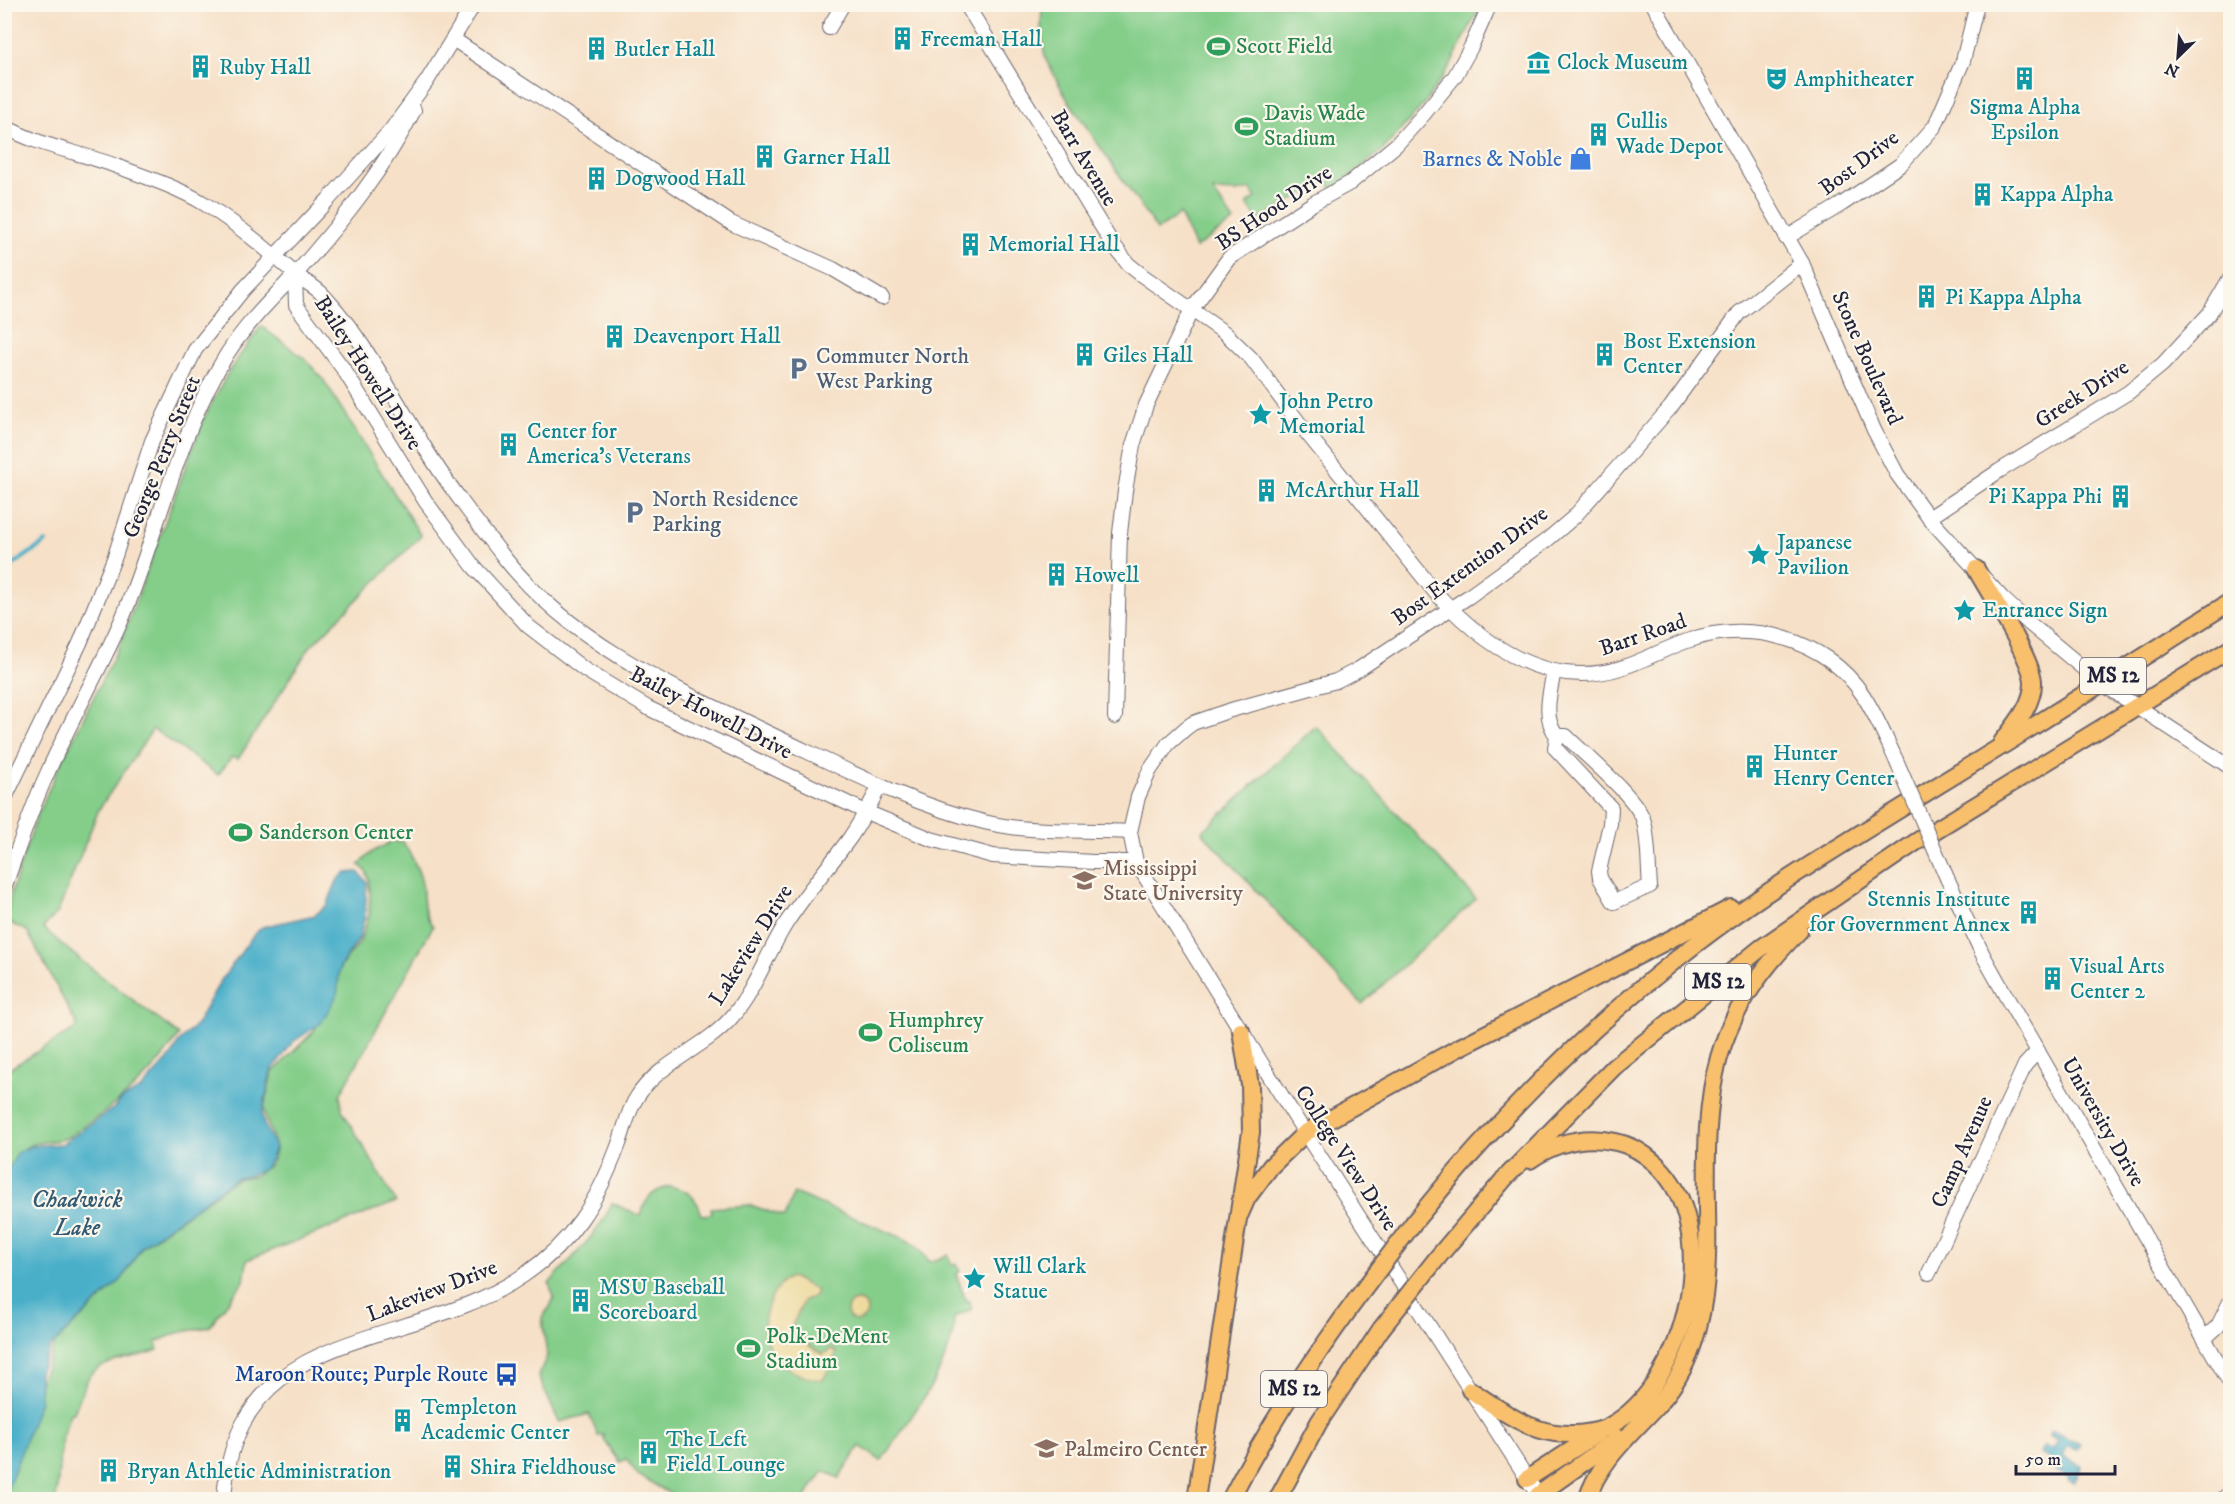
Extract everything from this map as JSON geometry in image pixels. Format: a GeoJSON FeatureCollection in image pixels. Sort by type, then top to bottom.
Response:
{"type":"FeatureCollection","features":[{"type":"Feature","properties":{"kind":"main road"},"geometry":{"type":"LineString","coordinates":[[1976,569],[2027,660],[2033,681],[2030,697],[2021,716],[1996,750]]}},
{"type":"Feature","properties":{"kind":"main road","name":"MS 12"},"geometry":{"type":"LineString","coordinates":[[1230,1500],[1288,1398],[1336,1326],[1414,1221],[1483,1139],[1552,1070],[1616,1011],[1678,958],[1803,869],[2230,602]]}},
{"type":"Feature","properties":{"kind":"main road","name":"MS 12"},"geometry":{"type":"LineString","coordinates":[[1277,1500],[1319,1422],[1381,1329],[1505,1178],[1614,1067],[1761,948],[1916,842],[2230,649]]}},
{"type":"Feature","properties":{"kind":"main road"},"geometry":{"type":"LineString","coordinates":[[1240,1214],[1247,1198],[1271,1166],[1305,1133],[1450,1053],[1803,869]]}},
{"type":"Feature","properties":{"kind":"main road"},"geometry":{"type":"LineString","coordinates":[[1587,1500],[1598,1473],[1678,1377],[1688,1358],[1701,1317],[1707,1269],[1706,1163],[1709,1103],[1720,1050],[1730,1024],[1741,1002],[1769,963],[1799,931],[1861,880]]}},
{"type":"Feature","properties":{"kind":"main road"},"geometry":{"type":"LineString","coordinates":[[1196,1500],[1251,1132],[1250,1085],[1240,1031]]}},
{"type":"Feature","properties":{"kind":"main road"},"geometry":{"type":"LineString","coordinates":[[1505,1178],[1534,1157],[1575,1140],[1609,1140],[1625,1144],[1652,1161],[1665,1172],[1677,1188],[1688,1219],[1692,1260],[1689,1294],[1679,1336],[1667,1364],[1644,1396],[1607,1428],[1527,1479]]}},
{"type":"Feature","properties":{"kind":"main road"},"geometry":{"type":"LineString","coordinates":[[1470,1390],[1510,1416],[1553,1433],[1572,1434],[1607,1428]]}},
{"type":"Feature","properties":{"kind":"main road"},"geometry":{"type":"LineString","coordinates":[[1539,1497],[1638,1424]]}},
{"type":"Feature","properties":{"kind":"street","name":"George Perry Street"},"geometry":{"type":"LineString","coordinates":[[4,800],[80,643],[115,556],[152,441],[195,350],[274,255],[383,139],[427,81],[474,4]]}},
{"type":"Feature","properties":{"kind":"street"},"geometry":{"type":"LineString","coordinates":[[829,28],[843,4]]}},
{"type":"Feature","properties":{"kind":"street","name":"Barr Avenue"},"geometry":{"type":"LineString","coordinates":[[966,4],[1110,240],[1128,264],[1192,309]]}},
{"type":"Feature","properties":{"kind":"street","name":"BS Hood Drive"},"geometry":{"type":"LineString","coordinates":[[1192,309],[1229,258],[1312,204],[1350,183],[1396,145],[1455,76],[1490,4]]}},
{"type":"Feature","properties":{"kind":"street","name":"Stone Boulevard"},"geometry":{"type":"LineString","coordinates":[[1653,4],[1802,263],[1874,430],[1897,474],[1929,518],[2002,598],[2101,683],[2139,705],[2230,766]]}},
{"type":"Feature","properties":{"kind":"street","name":"Bost Drive"},"geometry":{"type":"LineString","coordinates":[[1786,238],[1900,165],[1935,126],[1963,61],[1977,4]]}},
{"type":"Feature","properties":{"kind":"street"},"geometry":{"type":"LineString","coordinates":[[453,39],[731,223],[833,269],[882,298]]}},
{"type":"Feature","properties":{"kind":"street","name":"George Perry Street"},"geometry":{"type":"LineString","coordinates":[[4,888],[47,774],[122,618],[174,468],[206,395],[228,354],[260,310],[336,229],[372,183],[403,132],[427,81]]}},
{"type":"Feature","properties":{"kind":"street"},"geometry":{"type":"LineString","coordinates":[[4,126],[40,142],[161,182],[203,203],[274,255],[295,274]]}},
{"type":"Feature","properties":{"kind":"street","name":"Bost Extention Drive"},"geometry":{"type":"LineString","coordinates":[[1130,832],[1138,797],[1150,770],[1168,744],[1193,723],[1336,681],[1359,669],[1451,609],[1547,540],[1574,517],[1670,408],[1739,313],[1802,263]]}},
{"type":"Feature","properties":{"kind":"street","name":"Bailey Howell Drive"},"geometry":{"type":"LineString","coordinates":[[295,274],[319,291],[344,322],[378,371],[423,446],[510,564],[549,605],[618,656],[664,682],[880,786],[938,810],[987,823],[1038,831],[1130,832]]}},
{"type":"Feature","properties":{"kind":"street","name":"Bailey Howell Drive"},"geometry":{"type":"LineString","coordinates":[[295,274],[296,305],[344,370],[426,502],[474,567],[528,626],[585,669],[648,708],[866,812],[931,839],[993,856],[1092,862],[1136,862]]}},
{"type":"Feature","properties":{"kind":"street","name":"Greek Drive"},"geometry":{"type":"LineString","coordinates":[[1929,518],[1999,471],[2128,392],[2163,364],[2209,314],[2230,278]]}},
{"type":"Feature","properties":{"kind":"street"},"geometry":{"type":"LineString","coordinates":[[1115,717],[1120,533],[1131,457],[1146,405],[1192,309]]}},
{"type":"Feature","properties":{"kind":"street","name":"Barr Road"},"geometry":{"type":"LineString","coordinates":[[1192,309],[1226,333],[1251,358],[1302,427],[1451,609],[1497,648],[1541,668],[1582,674],[1613,671],[1636,664],[1683,642],[1714,633],[1739,632],[1775,636],[1812,650],[1845,675],[1864,696],[1896,760],[1947,878]]}},
{"type":"Feature","properties":{"kind":"street"},"geometry":{"type":"LineString","coordinates":[[1554,671],[1548,719],[1557,736],[1555,748],[1611,808],[1610,824],[1599,871],[1600,878],[1614,902],[1650,886],[1644,822],[1641,813],[1627,795],[1566,736],[1557,736]]}},
{"type":"Feature","properties":{"kind":"street","name":"Lakeview Drive"},"geometry":{"type":"LineString","coordinates":[[224,1500],[225,1478],[240,1431],[263,1394],[284,1376],[317,1354],[460,1307],[508,1286],[528,1273],[563,1242],[585,1215],[603,1186],[637,1096],[654,1078],[732,1017],[756,982],[783,928],[851,836],[880,786]]}},
{"type":"Feature","properties":{"kind":"street"},"geometry":{"type":"LineString","coordinates":[[1611,808],[1627,795]]}},
{"type":"Feature","properties":{"kind":"street","name":"College View Drive"},"geometry":{"type":"LineString","coordinates":[[1130,832],[1136,862],[1240,1031],[1539,1497]]}},
{"type":"Feature","properties":{"kind":"street","name":"University Drive"},"geometry":{"type":"LineString","coordinates":[[1947,878],[1983,955],[2230,1383]]}},
{"type":"Feature","properties":{"kind":"street","name":"Camp Avenue"},"geometry":{"type":"LineString","coordinates":[[1929,1273],[2025,1065],[2038,1052]]}},
{"type":"Feature","properties":{"kind":"street"},"geometry":{"type":"LineString","coordinates":[[2205,1338],[2218,1326],[2230,1302]]}},
{"type":"Feature","properties":{"kind":"street"},"geometry":{"type":"LineString","coordinates":[[2220,1500],[2230,1494]]}},
{"type":"Feature","properties":{"kind":"green space","name":"Davis Wade Stadium"},"geometry":{"type":"Polygon","coordinates":[[[1042,5],[1481,5],[1450,66],[1424,104],[1382,151],[1333,189],[1326,180],[1258,221],[1247,204],[1256,198],[1250,189],[1237,192],[1213,191],[1234,221],[1195,248],[1180,214],[1157,230],[1066,97],[1045,58],[1041,29],[1042,5]]]}},
{"type":"Feature","properties":{"kind":"green space"},"geometry":{"type":"Polygon","coordinates":[[[261,326],[305,359],[323,379],[421,536],[310,647],[238,759],[232,757],[218,775],[153,729],[99,809],[58,912],[43,928],[83,962],[179,1035],[155,1066],[115,1104],[68,1137],[36,1143],[24,1149],[19,1153],[5,1179],[4,1072],[78,1027],[27,931],[6,921],[11,893],[37,816],[120,644],[203,420],[229,371],[261,326]]]}},
{"type":"Feature","properties":{"kind":"green space"},"geometry":{"type":"Polygon","coordinates":[[[1316,726],[1476,899],[1362,1004],[1202,832],[1316,726]]]}},
{"type":"Feature","properties":{"kind":"green space"},"geometry":{"type":"Polygon","coordinates":[[[391,842],[403,842],[413,859],[422,883],[424,908],[433,926],[340,1095],[342,1110],[396,1202],[247,1260],[244,1281],[209,1327],[177,1333],[156,1342],[158,1350],[97,1369],[86,1382],[74,1413],[70,1413],[62,1438],[56,1499],[5,1500],[14,1452],[55,1343],[122,1279],[142,1247],[237,1179],[255,1176],[272,1163],[276,1146],[264,1108],[272,1073],[314,1031],[341,966],[360,942],[369,915],[370,893],[366,871],[359,865],[372,852],[391,842]]]}},
{"type":"Feature","properties":{"kind":"green space","name":"Polk-DeMent Stadium"},"geometry":{"type":"Polygon","coordinates":[[[669,1187],[681,1189],[691,1195],[702,1215],[712,1214],[711,1208],[750,1205],[785,1217],[794,1193],[905,1239],[916,1246],[930,1262],[948,1255],[952,1265],[956,1263],[960,1272],[956,1274],[966,1301],[969,1300],[972,1309],[954,1317],[947,1353],[928,1392],[881,1461],[860,1446],[839,1478],[824,1471],[804,1499],[679,1499],[638,1475],[626,1459],[620,1462],[604,1440],[604,1434],[598,1436],[589,1414],[559,1422],[538,1376],[547,1356],[542,1317],[554,1297],[549,1284],[592,1236],[612,1203],[641,1216],[644,1205],[650,1197],[669,1187]]]}},
{"type":"Feature","properties":{"kind":"sand"},"geometry":{"type":"Polygon","coordinates":[[[791,1277],[817,1290],[814,1297],[804,1300],[790,1330],[793,1336],[823,1354],[831,1349],[837,1352],[823,1380],[808,1377],[783,1365],[768,1344],[765,1316],[770,1301],[781,1284],[791,1277]]]}},
{"type":"Feature","properties":{"kind":"sand"},"geometry":{"type":"Polygon","coordinates":[[[857,1301],[864,1304],[867,1311],[864,1318],[857,1321],[850,1318],[847,1311],[850,1304],[857,1301]]]}},
{"type":"Feature","properties":{"kind":"water","name":"Chadwick Lake"},"geometry":{"type":"Polygon","coordinates":[[[358,872],[367,882],[365,915],[359,939],[340,966],[337,995],[321,1023],[293,1042],[271,1071],[262,1115],[275,1147],[270,1161],[257,1173],[236,1178],[142,1246],[122,1279],[51,1346],[39,1372],[40,1401],[7,1490],[7,1499],[5,1499],[4,1182],[18,1152],[31,1146],[62,1144],[114,1108],[122,1099],[141,1089],[173,1054],[178,1043],[196,1025],[220,982],[252,937],[262,927],[315,915],[327,905],[337,881],[345,873],[358,872]]]}},
{"type":"Feature","properties":{"kind":"water"},"geometry":{"type":"Polygon","coordinates":[[[2051,1430],[2080,1444],[2077,1450],[2068,1446],[2063,1457],[2082,1466],[2074,1483],[2068,1480],[2069,1477],[2049,1467],[2053,1460],[2040,1454],[2044,1446],[2054,1450],[2059,1440],[2049,1435],[2051,1430]]]}},
{"type":"Feature","properties":{"kind":"waterway"},"geometry":{"type":"LineString","coordinates":[[4,571],[46,542]]}},
{"type":"Feature","properties":{"kind":"place","name":"Freeman Hall"},"geometry":{"type":"Point","coordinates":[902,39]}},
{"type":"Feature","properties":{"kind":"place","name":"Scott Field"},"geometry":{"type":"Point","coordinates":[1218,46]}},
{"type":"Feature","properties":{"kind":"place","name":"Butler Hall"},"geometry":{"type":"Point","coordinates":[596,49]}},
{"type":"Feature","properties":{"kind":"place","name":"Clock Museum"},"geometry":{"type":"Point","coordinates":[1539,62]}},
{"type":"Feature","properties":{"kind":"place","name":"Ruby Hall"},"geometry":{"type":"Point","coordinates":[201,67]}},
{"type":"Feature","properties":{"kind":"place","name":"Sigma Alpha Epsilon"},"geometry":{"type":"Point","coordinates":[2025,78]}},
{"type":"Feature","properties":{"kind":"place","name":"Amphitheater"},"geometry":{"type":"Point","coordinates":[1776,79]}},
{"type":"Feature","properties":{"kind":"place","name":"Davis Wade Stadium"},"geometry":{"type":"Point","coordinates":[1246,126]}},
{"type":"Feature","properties":{"kind":"place","name":"Cullis Wade Depot"},"geometry":{"type":"Point","coordinates":[1598,134]}},
{"type":"Feature","properties":{"kind":"place","name":"Garner Hall"},"geometry":{"type":"Point","coordinates":[765,157]}},
{"type":"Feature","properties":{"kind":"place","name":"Barnes & Noble"},"geometry":{"type":"Point","coordinates":[1580,159]}},
{"type":"Feature","properties":{"kind":"place","name":"Dogwood Hall"},"geometry":{"type":"Point","coordinates":[597,178]}},
{"type":"Feature","properties":{"kind":"place","name":"Kappa Alpha"},"geometry":{"type":"Point","coordinates":[1982,194]}},
{"type":"Feature","properties":{"kind":"place","name":"Memorial Hall"},"geometry":{"type":"Point","coordinates":[970,244]}},
{"type":"Feature","properties":{"kind":"place","name":"Pi Kappa Alpha"},"geometry":{"type":"Point","coordinates":[1927,297]}},
{"type":"Feature","properties":{"kind":"place","name":"Deavenport Hall"},"geometry":{"type":"Point","coordinates":[615,336]}},
{"type":"Feature","properties":{"kind":"place","name":"Bost Extension Center"},"geometry":{"type":"Point","coordinates":[1605,354]}},
{"type":"Feature","properties":{"kind":"place","name":"Giles Hall"},"geometry":{"type":"Point","coordinates":[1085,355]}},
{"type":"Feature","properties":{"kind":"place","name":"Commuter North West Parking"},"geometry":{"type":"Point","coordinates":[798,369]}},
{"type":"Feature","properties":{"kind":"place","name":"John Petro Memorial"},"geometry":{"type":"Point","coordinates":[1261,414]}},
{"type":"Feature","properties":{"kind":"place","name":"Center for America's Veterans"},"geometry":{"type":"Point","coordinates":[509,444]}},
{"type":"Feature","properties":{"kind":"place","name":"McArthur Hall"},"geometry":{"type":"Point","coordinates":[1267,490]}},
{"type":"Feature","properties":{"kind":"place","name":"Pi Kappa Phi"},"geometry":{"type":"Point","coordinates":[2120,496]}},
{"type":"Feature","properties":{"kind":"place","name":"North Residence Parking"},"geometry":{"type":"Point","coordinates":[634,512]}},
{"type":"Feature","properties":{"kind":"place","name":"Japanese Pavilion"},"geometry":{"type":"Point","coordinates":[1759,555]}},
{"type":"Feature","properties":{"kind":"place","name":"Howell"},"geometry":{"type":"Point","coordinates":[1056,575]}},
{"type":"Feature","properties":{"kind":"place","name":"Entrance Sign"},"geometry":{"type":"Point","coordinates":[1964,610]}},
{"type":"Feature","properties":{"kind":"place","name":"Hunter Henry Center"},"geometry":{"type":"Point","coordinates":[1755,766]}},
{"type":"Feature","properties":{"kind":"place","name":"Sanderson Center"},"geometry":{"type":"Point","coordinates":[241,832]}},
{"type":"Feature","properties":{"kind":"place","name":"Mississippi State University"},"geometry":{"type":"Point","coordinates":[1085,881]}},
{"type":"Feature","properties":{"kind":"place","name":"Stennis Institute for Government Annex"},"geometry":{"type":"Point","coordinates":[2028,912]}},
{"type":"Feature","properties":{"kind":"place","name":"Visual Arts Center 2"},"geometry":{"type":"Point","coordinates":[2052,979]}},
{"type":"Feature","properties":{"kind":"place","name":"Humphrey Coliseum"},"geometry":{"type":"Point","coordinates":[870,1033]}},
{"type":"Feature","properties":{"kind":"place","name":"Will Clark Statue"},"geometry":{"type":"Point","coordinates":[975,1279]}},
{"type":"Feature","properties":{"kind":"place","name":"MSU Baseball Scoreboard"},"geometry":{"type":"Point","coordinates":[581,1300]}},
{"type":"Feature","properties":{"kind":"place","name":"Polk-DeMent Stadium"},"geometry":{"type":"Point","coordinates":[748,1349]}},
{"type":"Feature","properties":{"kind":"place","name":"Maroon Route; Purple Route"},"geometry":{"type":"Point","coordinates":[506,1374]}},
{"type":"Feature","properties":{"kind":"place","name":"Templeton Academic Center"},"geometry":{"type":"Point","coordinates":[403,1420]}},
{"type":"Feature","properties":{"kind":"place","name":"Palmeiro Center"},"geometry":{"type":"Point","coordinates":[1046,1449]}},
{"type":"Feature","properties":{"kind":"place","name":"The Left Field Lounge"},"geometry":{"type":"Point","coordinates":[648,1452]}},
{"type":"Feature","properties":{"kind":"place","name":"Shira Fieldhouse"},"geometry":{"type":"Point","coordinates":[452,1467]}},
{"type":"Feature","properties":{"kind":"place","name":"Bryan Athletic Administration"},"geometry":{"type":"Point","coordinates":[109,1471]}}]}
